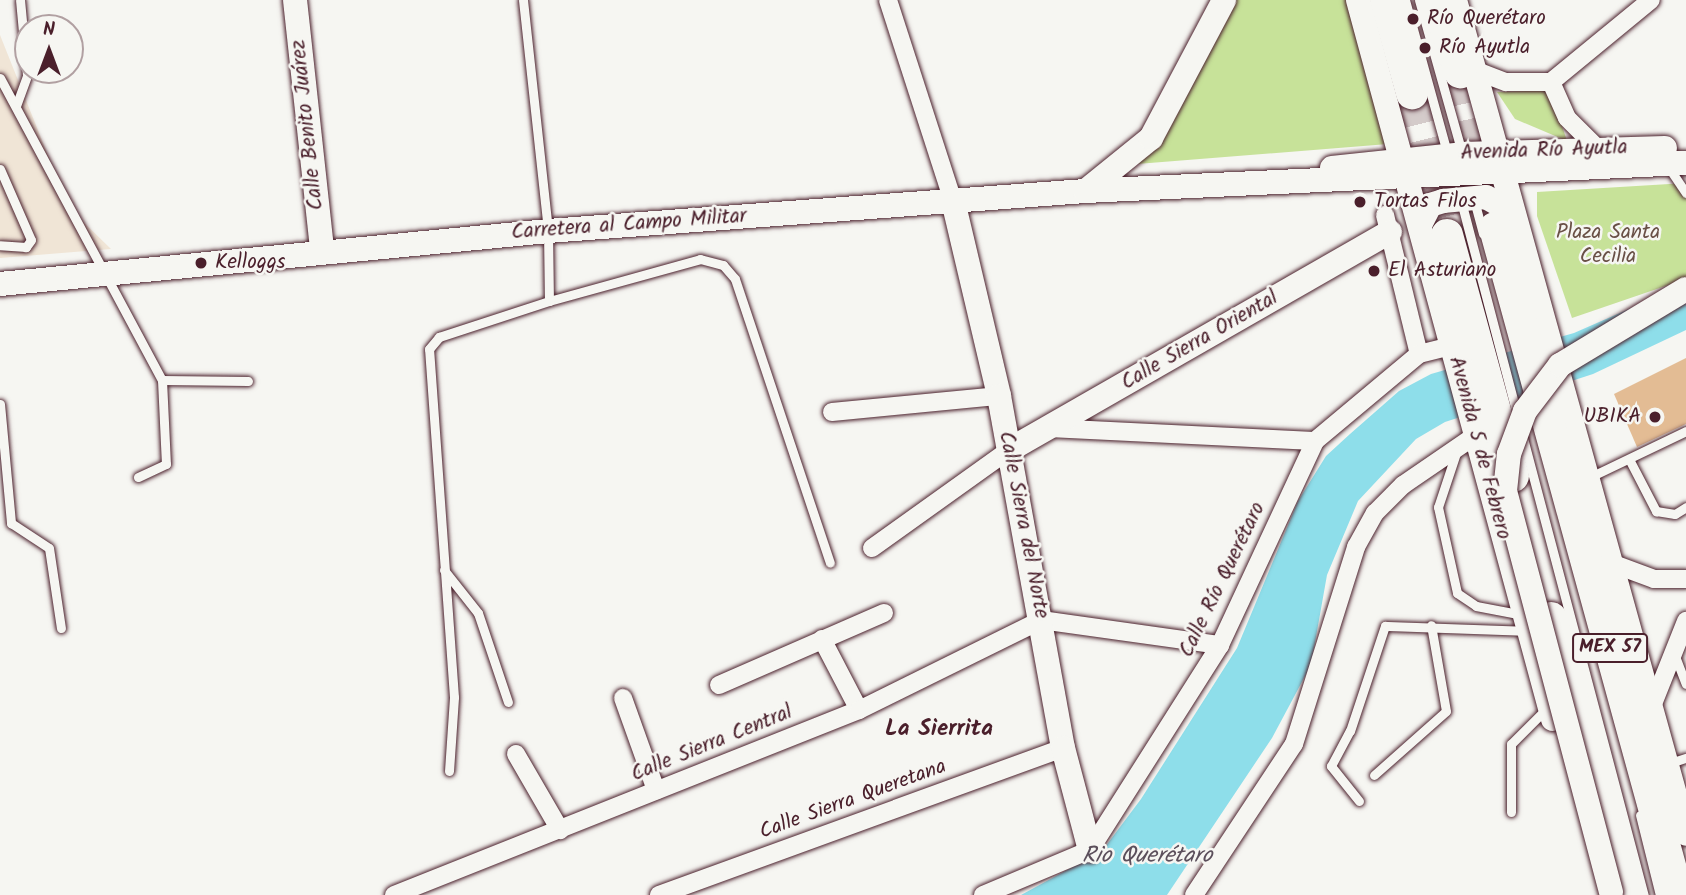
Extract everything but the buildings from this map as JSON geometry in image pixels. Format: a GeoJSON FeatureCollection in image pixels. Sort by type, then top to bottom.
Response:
{"type":"FeatureCollection","features":[{"type":"Feature","properties":{"kind":"highway"},"geometry":{"type":"LineString","coordinates":[[1386,0],[1412,93]]}},
{"type":"Feature","properties":{"kind":"highway"},"geometry":{"type":"LineString","coordinates":[[1437,0],[1467,71]]}},
{"type":"Feature","properties":{"kind":"highway","name":"MEX 57"},"geometry":{"type":"LineString","coordinates":[[1504,220],[1678,895]]}},
{"type":"Feature","properties":{"kind":"highway","name":"Avenida 5 de Febrero"},"geometry":{"type":"LineString","coordinates":[[1434,230],[1612,894]]}},
{"type":"Feature","properties":{"kind":"main road","name":"Calle Benito Juárez"},"geometry":{"type":"LineString","coordinates":[[295,0],[322,250]]}},
{"type":"Feature","properties":{"kind":"main road"},"geometry":{"type":"LineString","coordinates":[[1085,191],[1151,138],[1224,0]]}},
{"type":"Feature","properties":{"kind":"main road","name":"Avenida 5 de Febrero"},"geometry":{"type":"LineString","coordinates":[[1358,0],[1404,169],[1434,230],[1438,294],[1454,353],[1469,433],[1527,623],[1549,706],[1612,894]]}},
{"type":"Feature","properties":{"kind":"main road"},"geometry":{"type":"LineString","coordinates":[[1455,0],[1467,71],[1498,163],[1504,220]]}},
{"type":"Feature","properties":{"kind":"main road","name":"Avenida Río Ayutla"},"geometry":{"type":"LineString","coordinates":[[1404,169],[1461,176],[1498,163],[1597,148],[1686,147]]}},
{"type":"Feature","properties":{"kind":"main road","name":"Avenida Río Ayutla"},"geometry":{"type":"LineString","coordinates":[[1498,163],[1675,163]]}},
{"type":"Feature","properties":{"kind":"main road","name":"Carretera al Campo Militar"},"geometry":{"type":"LineString","coordinates":[[0,284],[322,250],[548,231],[1404,169]]}},
{"type":"Feature","properties":{"kind":"main road"},"geometry":{"type":"LineString","coordinates":[[1434,230],[1430,205],[1461,176],[1494,199],[1504,220],[1587,479],[1650,712],[1676,761],[1684,822]]}},
{"type":"Feature","properties":{"kind":"main road","name":"Calle Sierra del Norte"},"geometry":{"type":"LineString","coordinates":[[953,201],[999,396],[1063,748],[1090,850]]}},
{"type":"Feature","properties":{"kind":"main road","name":"Calle Sierra Oriental"},"geometry":{"type":"LineString","coordinates":[[1009,450],[1387,224]]}},
{"type":"Feature","properties":{"kind":"main road"},"geometry":{"type":"LineString","coordinates":[[1612,894],[1505,491],[1509,454],[1525,411],[1560,365],[1686,289]]}},
{"type":"Feature","properties":{"kind":"street"},"geometry":{"type":"LineString","coordinates":[[888,0],[953,201]]}},
{"type":"Feature","properties":{"kind":"street"},"geometry":{"type":"LineString","coordinates":[[1467,71],[1506,82],[1551,82],[1651,0]]}},
{"type":"Feature","properties":{"kind":"street"},"geometry":{"type":"LineString","coordinates":[[1551,82],[1567,118],[1597,148]]}},
{"type":"Feature","properties":{"kind":"street"},"geometry":{"type":"LineString","coordinates":[[1387,224],[1411,303],[1419,354]]}},
{"type":"Feature","properties":{"kind":"street"},"geometry":{"type":"LineString","coordinates":[[1411,303],[1438,294]]}},
{"type":"Feature","properties":{"kind":"street","name":"Calle Río Querétaro"},"geometry":{"type":"LineString","coordinates":[[1090,850],[1220,645],[1315,441],[1419,354],[1454,353]]}},
{"type":"Feature","properties":{"kind":"street"},"geometry":{"type":"LineString","coordinates":[[832,412],[999,396]]}},
{"type":"Feature","properties":{"kind":"street"},"geometry":{"type":"LineString","coordinates":[[1048,428],[1315,441]]}},
{"type":"Feature","properties":{"kind":"street"},"geometry":{"type":"LineString","coordinates":[[1194,895],[1294,744],[1356,547],[1375,513],[1469,433]]}},
{"type":"Feature","properties":{"kind":"street"},"geometry":{"type":"LineString","coordinates":[[872,548],[1009,450]]}},
{"type":"Feature","properties":{"kind":"street"},"geometry":{"type":"LineString","coordinates":[[1611,563],[1654,579],[1686,579]]}},
{"type":"Feature","properties":{"kind":"street"},"geometry":{"type":"LineString","coordinates":[[719,685],[884,613]]}},
{"type":"Feature","properties":{"kind":"street"},"geometry":{"type":"LineString","coordinates":[[1041,620],[1220,645]]}},
{"type":"Feature","properties":{"kind":"street","name":"Calle Sierra Central"},"geometry":{"type":"LineString","coordinates":[[394,895],[859,710],[1041,620]]}},
{"type":"Feature","properties":{"kind":"street"},"geometry":{"type":"LineString","coordinates":[[1650,712],[1671,648],[1686,621]]}},
{"type":"Feature","properties":{"kind":"street"},"geometry":{"type":"LineString","coordinates":[[822,639],[859,710]]}},
{"type":"Feature","properties":{"kind":"street"},"geometry":{"type":"LineString","coordinates":[[622,698],[656,790]]}},
{"type":"Feature","properties":{"kind":"street","name":"Calle Sierra Queretana"},"geometry":{"type":"LineString","coordinates":[[659,895],[1063,748]]}},
{"type":"Feature","properties":{"kind":"street"},"geometry":{"type":"LineString","coordinates":[[516,754],[560,830]]}},
{"type":"Feature","properties":{"kind":"street"},"geometry":{"type":"LineString","coordinates":[[983,895],[1090,850]]}},
{"type":"Feature","properties":{"kind":"lane"},"geometry":{"type":"LineString","coordinates":[[16,107],[27,75],[20,0]]}},
{"type":"Feature","properties":{"kind":"lane"},"geometry":{"type":"LineString","coordinates":[[523,0],[548,231],[548,301]]}},
{"type":"Feature","properties":{"kind":"lane"},"geometry":{"type":"LineString","coordinates":[[1405,0],[1461,176],[1607,687]]}},
{"type":"Feature","properties":{"kind":"lane"},"geometry":{"type":"LineString","coordinates":[[1419,0],[1461,176],[1644,895]]}},
{"type":"Feature","properties":{"kind":"lane"},"geometry":{"type":"LineString","coordinates":[[0,78],[162,380],[166,464],[138,477]]}},
{"type":"Feature","properties":{"kind":"lane"},"geometry":{"type":"LineString","coordinates":[[1675,163],[1686,193]]}},
{"type":"Feature","properties":{"kind":"lane"},"geometry":{"type":"LineString","coordinates":[[0,169],[31,240],[26,247],[0,245]]}},
{"type":"Feature","properties":{"kind":"lane"},"geometry":{"type":"LineString","coordinates":[[449,771],[454,697],[429,349],[439,337],[548,301],[700,259],[723,265],[735,279],[830,563]]}},
{"type":"Feature","properties":{"kind":"lane"},"geometry":{"type":"LineString","coordinates":[[162,380],[248,381]]}},
{"type":"Feature","properties":{"kind":"lane"},"geometry":{"type":"LineString","coordinates":[[0,404],[11,523],[49,548],[61,628]]}},
{"type":"Feature","properties":{"kind":"lane"},"geometry":{"type":"LineString","coordinates":[[1587,479],[1686,431]]}},
{"type":"Feature","properties":{"kind":"lane"},"geometry":{"type":"LineString","coordinates":[[1469,433],[1438,507],[1457,593],[1476,606],[1527,623]]}},
{"type":"Feature","properties":{"kind":"lane"},"geometry":{"type":"LineString","coordinates":[[1629,459],[1656,511],[1675,514],[1686,507]]}},
{"type":"Feature","properties":{"kind":"lane"},"geometry":{"type":"LineString","coordinates":[[444,570],[478,613],[508,702]]}},
{"type":"Feature","properties":{"kind":"lane"},"geometry":{"type":"LineString","coordinates":[[1359,801],[1331,766],[1350,731],[1379,635],[1395,623],[1527,623]]}},
{"type":"Feature","properties":{"kind":"lane"},"geometry":{"type":"LineString","coordinates":[[1374,775],[1446,711],[1431,625]]}},
{"type":"Feature","properties":{"kind":"lane"},"geometry":{"type":"LineString","coordinates":[[1671,648],[1686,684]]}},
{"type":"Feature","properties":{"kind":"lane"},"geometry":{"type":"LineString","coordinates":[[1511,812],[1511,744],[1549,706]]}},
{"type":"Feature","properties":{"kind":"lane"},"geometry":{"type":"LineString","coordinates":[[1637,804],[1660,895]]}},
{"type":"Feature","properties":{"kind":"shaded area"},"geometry":{"type":"Polygon","coordinates":[[[0,35],[14,70],[14,84],[20,84],[69,208],[111,249],[0,258],[0,35]]]}},
{"type":"Feature","properties":{"kind":"green space"},"geometry":{"type":"Polygon","coordinates":[[[1236,0],[1347,0],[1388,144],[1137,164],[1236,0]]]}},
{"type":"Feature","properties":{"kind":"green space"},"geometry":{"type":"Polygon","coordinates":[[[1550,90],[1567,141],[1515,119],[1497,92],[1550,90]]]}},
{"type":"Feature","properties":{"kind":"green space","name":"Plaza Santa Cecilia"},"geometry":{"type":"Polygon","coordinates":[[[1686,183],[1686,279],[1572,318],[1537,216],[1537,192],[1686,183]]]}},
{"type":"Feature","properties":{"kind":"water","name":"Rio Querétaro"},"geometry":{"type":"Polygon","coordinates":[[[1686,284],[1686,330],[1593,374],[1445,422],[1416,439],[1358,501],[1327,575],[1311,665],[1272,738],[1167,895],[1021,895],[1102,851],[1141,799],[1237,648],[1298,501],[1326,456],[1399,391],[1431,374],[1574,333],[1686,284]]]}},
{"type":"Feature","properties":{"kind":"tunnel"},"geometry":{"type":"LineString","coordinates":[[1460,72],[1485,182]]}},
{"type":"Feature","properties":{"kind":"tunnel"},"geometry":{"type":"LineString","coordinates":[[1412,93],[1447,235]]}},
{"type":"Feature","properties":{"kind":"place","name":"Río Querétaro"},"geometry":{"type":"Point","coordinates":[1413,19]}},
{"type":"Feature","properties":{"kind":"place","name":"Río Ayutla"},"geometry":{"type":"Point","coordinates":[1425,48]}},
{"type":"Feature","properties":{"kind":"place","name":"Tortas Filos"},"geometry":{"type":"Point","coordinates":[1360,202]}},
{"type":"Feature","properties":{"kind":"place","name":"Kelloggs"},"geometry":{"type":"Point","coordinates":[201,263]}},
{"type":"Feature","properties":{"kind":"place","name":"El Asturiano"},"geometry":{"type":"Point","coordinates":[1374,271]}},
{"type":"Feature","properties":{"kind":"place","name":"UBIKA"},"geometry":{"type":"Point","coordinates":[1655,417]}},
{"type":"Feature","properties":{"kind":"district","name":"La Sierrita"},"geometry":{"type":"Point","coordinates":[939,729]}}]}
